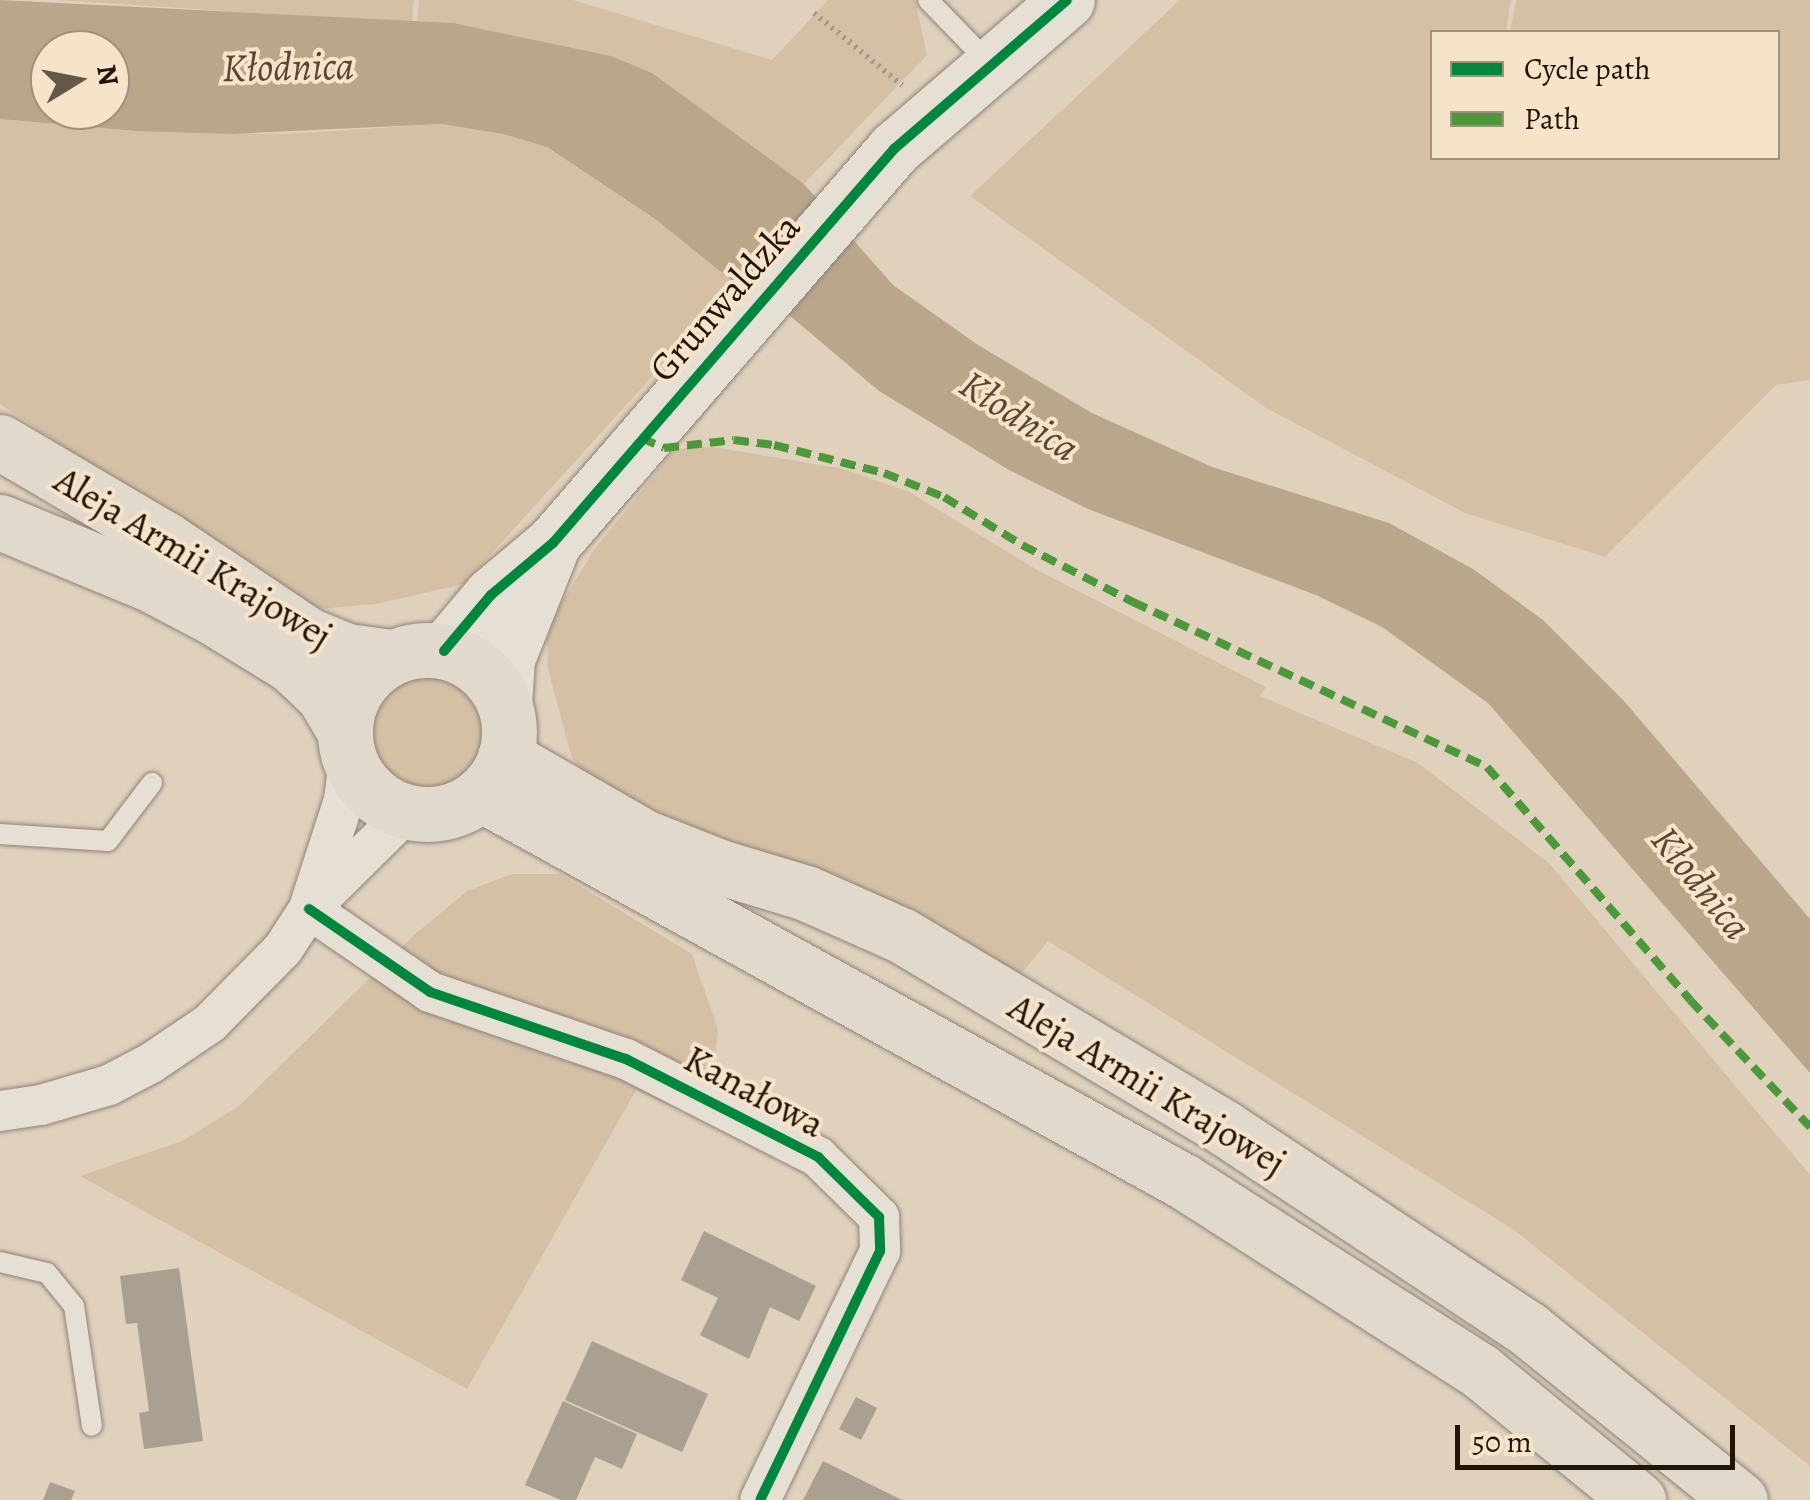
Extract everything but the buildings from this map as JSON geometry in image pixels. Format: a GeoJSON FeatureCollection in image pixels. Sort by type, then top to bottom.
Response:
{"type":"FeatureCollection","features":[{"type":"Feature","properties":{"kind":"main road","name":"Aleja Armii Krajowej"},"geometry":{"type":"LineString","coordinates":[[0,442],[164,539],[308,635],[347,650],[391,658]]}},
{"type":"Feature","properties":{"kind":"main road","name":"Aleja Armii Krajowej"},"geometry":{"type":"LineString","coordinates":[[0,522],[148,582],[291,665],[323,695],[364,785],[383,802],[407,812]]}},
{"type":"Feature","properties":{"kind":"main road","name":"Aleja Armii Krajowej"},"geometry":{"type":"LineString","coordinates":[[347,746],[357,688],[391,658],[417,650],[444,651]]}},
{"type":"Feature","properties":{"kind":"main road"},"geometry":{"type":"LineString","coordinates":[[407,812],[433,814],[458,808],[493,776],[509,730],[504,703],[490,679],[470,662],[444,651]]}},
{"type":"Feature","properties":{"kind":"main road","name":"Aleja Armii Krajowej"},"geometry":{"type":"LineString","coordinates":[[493,776],[1184,1181],[1480,1371],[1638,1500]]}},
{"type":"Feature","properties":{"kind":"main road","name":"Aleja Armii Krajowej"},"geometry":{"type":"LineString","coordinates":[[493,776],[720,867],[806,893],[901,935],[1226,1129],[1528,1329],[1740,1500]]}},
{"type":"Feature","properties":{"kind":"street","name":"Grunwaldzka"},"geometry":{"type":"LineString","coordinates":[[444,651],[491,595],[552,543],[894,149],[1067,0]]}},
{"type":"Feature","properties":{"kind":"street","name":"Grunwaldzka"},"geometry":{"type":"LineString","coordinates":[[504,703],[506,659],[552,543]]}},
{"type":"Feature","properties":{"kind":"street"},"geometry":{"type":"LineString","coordinates":[[309,909],[344,800],[347,746]]}},
{"type":"Feature","properties":{"kind":"street"},"geometry":{"type":"LineString","coordinates":[[0,1112],[41,1105],[109,1084],[151,1063],[210,1023],[253,984],[309,909],[407,812]]}},
{"type":"Feature","properties":{"kind":"street","name":"Kanałowa"},"geometry":{"type":"LineString","coordinates":[[309,909],[430,992],[626,1060],[818,1156],[879,1217],[880,1251],[760,1500]]}},
{"type":"Feature","properties":{"kind":"lane"},"geometry":{"type":"LineString","coordinates":[[928,0],[989,64]]}},
{"type":"Feature","properties":{"kind":"lane"},"geometry":{"type":"LineString","coordinates":[[0,834],[108,841],[152,783]]}},
{"type":"Feature","properties":{"kind":"lane"},"geometry":{"type":"LineString","coordinates":[[0,1262],[48,1272],[74,1306],[92,1426]]}},
{"type":"Feature","properties":{"kind":"path"},"geometry":{"type":"LineString","coordinates":[[814,13],[934,111]]}},
{"type":"Feature","properties":{"kind":"shaded area"},"geometry":{"type":"Polygon","coordinates":[[[56,0],[414,0],[412,23],[56,0]]]}},
{"type":"Feature","properties":{"kind":"shaded area"},"geometry":{"type":"Polygon","coordinates":[[[419,0],[573,0],[772,60],[828,0],[915,0],[927,55],[804,184],[611,56],[417,24],[419,0]]]}},
{"type":"Feature","properties":{"kind":"shaded area"},"geometry":{"type":"Polygon","coordinates":[[[1180,0],[1511,0],[1506,30],[1430,30],[1430,160],[1780,160],[1780,30],[1510,30],[1516,0],[1810,0],[1810,380],[1776,385],[1605,557],[1465,513],[1266,408],[970,196],[1180,0]]]}},
{"type":"Feature","properties":{"kind":"shaded area"},"geometry":{"type":"Polygon","coordinates":[[[0,119],[30,122],[30,130],[285,134],[442,124],[503,134],[547,147],[655,219],[736,284],[464,584],[376,604],[308,610],[0,404],[0,119]]]}},
{"type":"Feature","properties":{"kind":"shaded area"},"geometry":{"type":"Polygon","coordinates":[[[713,447],[844,469],[909,492],[1039,571],[1266,687],[1260,696],[1418,763],[1549,863],[1810,1175],[1810,1466],[1514,1230],[1048,941],[1021,974],[890,908],[716,847],[589,778],[572,758],[548,669],[547,640],[553,617],[594,550],[675,449],[713,447]]]}},
{"type":"Feature","properties":{"kind":"shaded area"},"geometry":{"type":"Polygon","coordinates":[[[426,672],[448,676],[467,689],[480,708],[484,730],[480,752],[467,771],[448,784],[426,788],[404,784],[385,771],[372,752],[368,730],[372,708],[385,689],[404,676],[426,672]]]}},
{"type":"Feature","properties":{"kind":"shaded area"},"geometry":{"type":"Polygon","coordinates":[[[512,874],[560,874],[692,954],[718,1029],[712,1091],[681,1111],[636,1090],[467,1389],[80,1176],[182,1141],[239,1106],[414,935],[467,891],[512,874]]]}},
{"type":"Feature","properties":{"kind":"water","name":"Kłodnica"},"geometry":{"type":"Polygon","coordinates":[[[0,0],[453,23],[611,56],[652,73],[804,184],[893,285],[978,345],[1092,413],[1212,467],[1389,523],[1473,569],[1543,620],[1624,701],[1810,919],[1810,1073],[1488,703],[1382,627],[1316,595],[1088,509],[1009,470],[879,391],[789,315],[736,284],[655,219],[547,147],[503,134],[442,124],[230,134],[125,130],[130,130],[130,30],[30,30],[30,122],[0,119],[0,0]]]}},
{"type":"Feature","properties":{"kind":"marked path"},"geometry":{"type":"LineString","coordinates":[[641,438],[664,448],[734,440],[774,445],[884,473],[944,497],[1022,545],[1133,602],[1487,767],[1690,1000],[1810,1127]]}},
{"type":"Feature","properties":{"kind":"cycle path"},"geometry":{"type":"LineString","coordinates":[[444,651],[491,595],[553,543],[894,149],[1067,0]]}},
{"type":"Feature","properties":{"kind":"cycle path"},"geometry":{"type":"LineString","coordinates":[[309,909],[430,992],[626,1059],[818,1157],[879,1217],[880,1251],[760,1500]]}}]}
